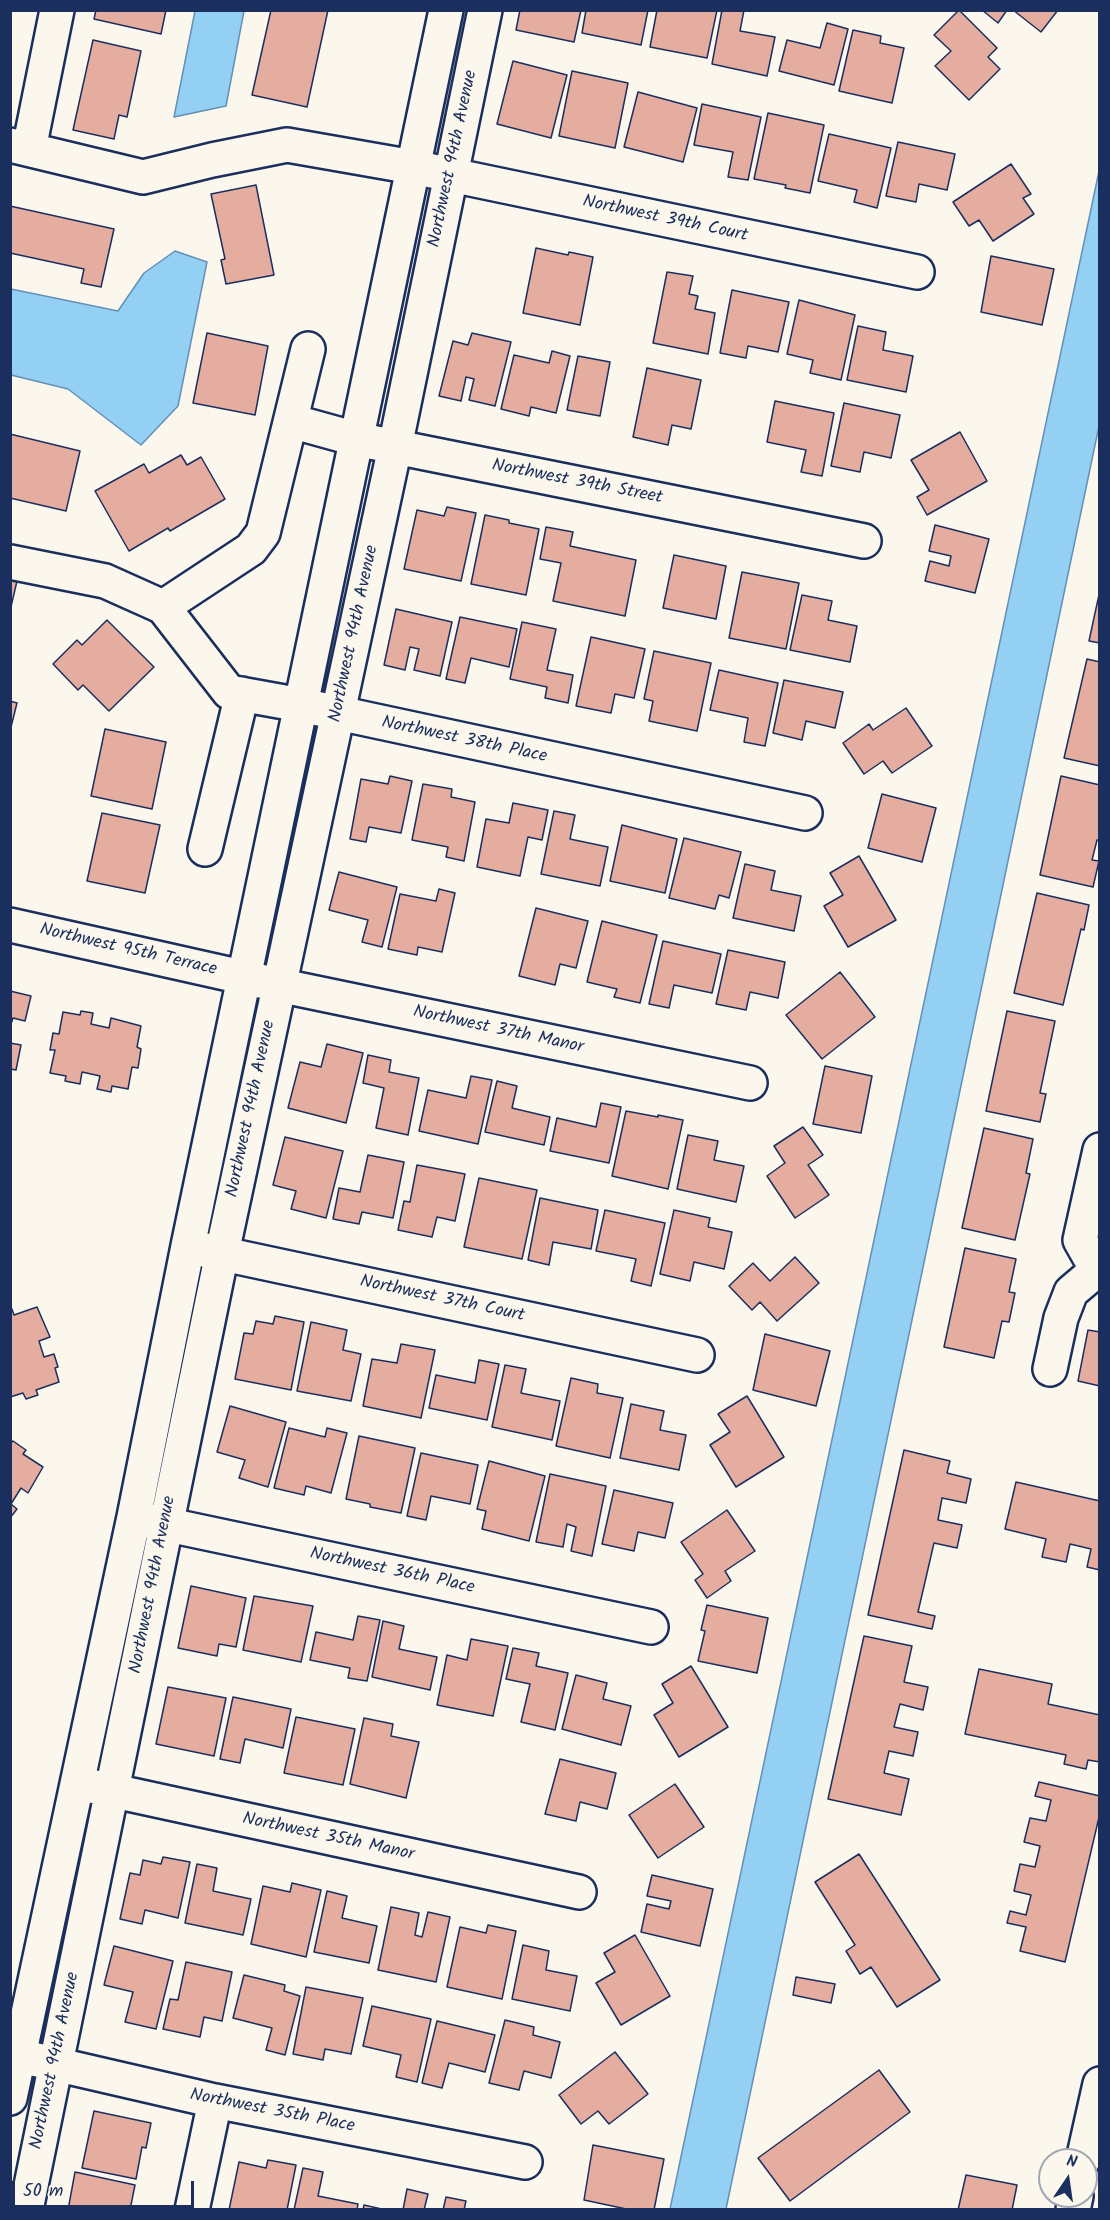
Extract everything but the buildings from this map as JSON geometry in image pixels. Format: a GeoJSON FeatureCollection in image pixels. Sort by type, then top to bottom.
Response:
{"type":"FeatureCollection","features":[{"type":"Feature","properties":{"kind":"street"},"geometry":{"type":"LineString","coordinates":[[57,10],[20,147],[142,177],[287,145],[412,167]]}},
{"type":"Feature","properties":{"kind":"street","name":"Northwest 94th Avenue"},"geometry":{"type":"LineString","coordinates":[[10,2098],[134,1517],[188,1246],[246,977],[446,10]]}},
{"type":"Feature","properties":{"kind":"street","name":"Northwest 94th Avenue"},"geometry":{"type":"LineString","coordinates":[[26,2210],[222,1253],[395,447],[485,10]]}},
{"type":"Feature","properties":{"kind":"street","name":"Northwest 39th Court"},"geometry":{"type":"LineString","coordinates":[[412,167],[917,272]]}},
{"type":"Feature","properties":{"kind":"street"},"geometry":{"type":"LineString","coordinates":[[163,608],[251,549],[263,533],[308,349]]}},
{"type":"Feature","properties":{"kind":"street","name":"Northwest 39th Street"},"geometry":{"type":"LineString","coordinates":[[291,421],[356,439],[864,541]]}},
{"type":"Feature","properties":{"kind":"street","name":"Northwest 38th Place"},"geometry":{"type":"LineString","coordinates":[[10,562],[105,580],[163,608],[229,692],[301,705],[805,813]]}},
{"type":"Feature","properties":{"kind":"street"},"geometry":{"type":"LineString","coordinates":[[205,849],[242,694]]}},
{"type":"Feature","properties":{"kind":"street","name":"Northwest 95th Terrace"},"geometry":{"type":"LineString","coordinates":[[10,925],[246,977]]}},
{"type":"Feature","properties":{"kind":"street","name":"Northwest 37th Manor"},"geometry":{"type":"LineString","coordinates":[[246,977],[278,986],[750,1083]]}},
{"type":"Feature","properties":{"kind":"street"},"geometry":{"type":"LineString","coordinates":[[1050,1369],[1061,1318],[1071,1292],[1098,1271],[1080,1240],[1100,1150]]}},
{"type":"Feature","properties":{"kind":"street","name":"Northwest 37th Court"},"geometry":{"type":"LineString","coordinates":[[188,1246],[697,1355]]}},
{"type":"Feature","properties":{"kind":"street","name":"Northwest 36th Place"},"geometry":{"type":"LineString","coordinates":[[134,1517],[651,1627]]}},
{"type":"Feature","properties":{"kind":"street","name":"Northwest 35th Manor"},"geometry":{"type":"LineString","coordinates":[[77,1782],[112,1792],[579,1892]]}},
{"type":"Feature","properties":{"kind":"street","name":"Northwest 35th Place"},"geometry":{"type":"LineString","coordinates":[[19,2056],[215,2102],[525,2162]]}},
{"type":"Feature","properties":{"kind":"street"},"geometry":{"type":"LineString","coordinates":[[1086,2148],[1100,2084]]}},
{"type":"Feature","properties":{"kind":"street"},"geometry":{"type":"LineString","coordinates":[[192,2210],[215,2102]]}},
{"type":"Feature","properties":{"kind":"water"},"geometry":{"type":"Polygon","coordinates":[[[195,11],[244,11],[226,106],[174,117],[195,11]]]}},
{"type":"Feature","properties":{"kind":"water"},"geometry":{"type":"Polygon","coordinates":[[[1099,171],[1099,426],[726,2209],[670,2209],[1099,171]]]}},
{"type":"Feature","properties":{"kind":"water"},"geometry":{"type":"Polygon","coordinates":[[[175,251],[207,262],[178,406],[141,445],[68,389],[11,375],[11,289],[118,311],[144,273],[175,251]]]}}]}
